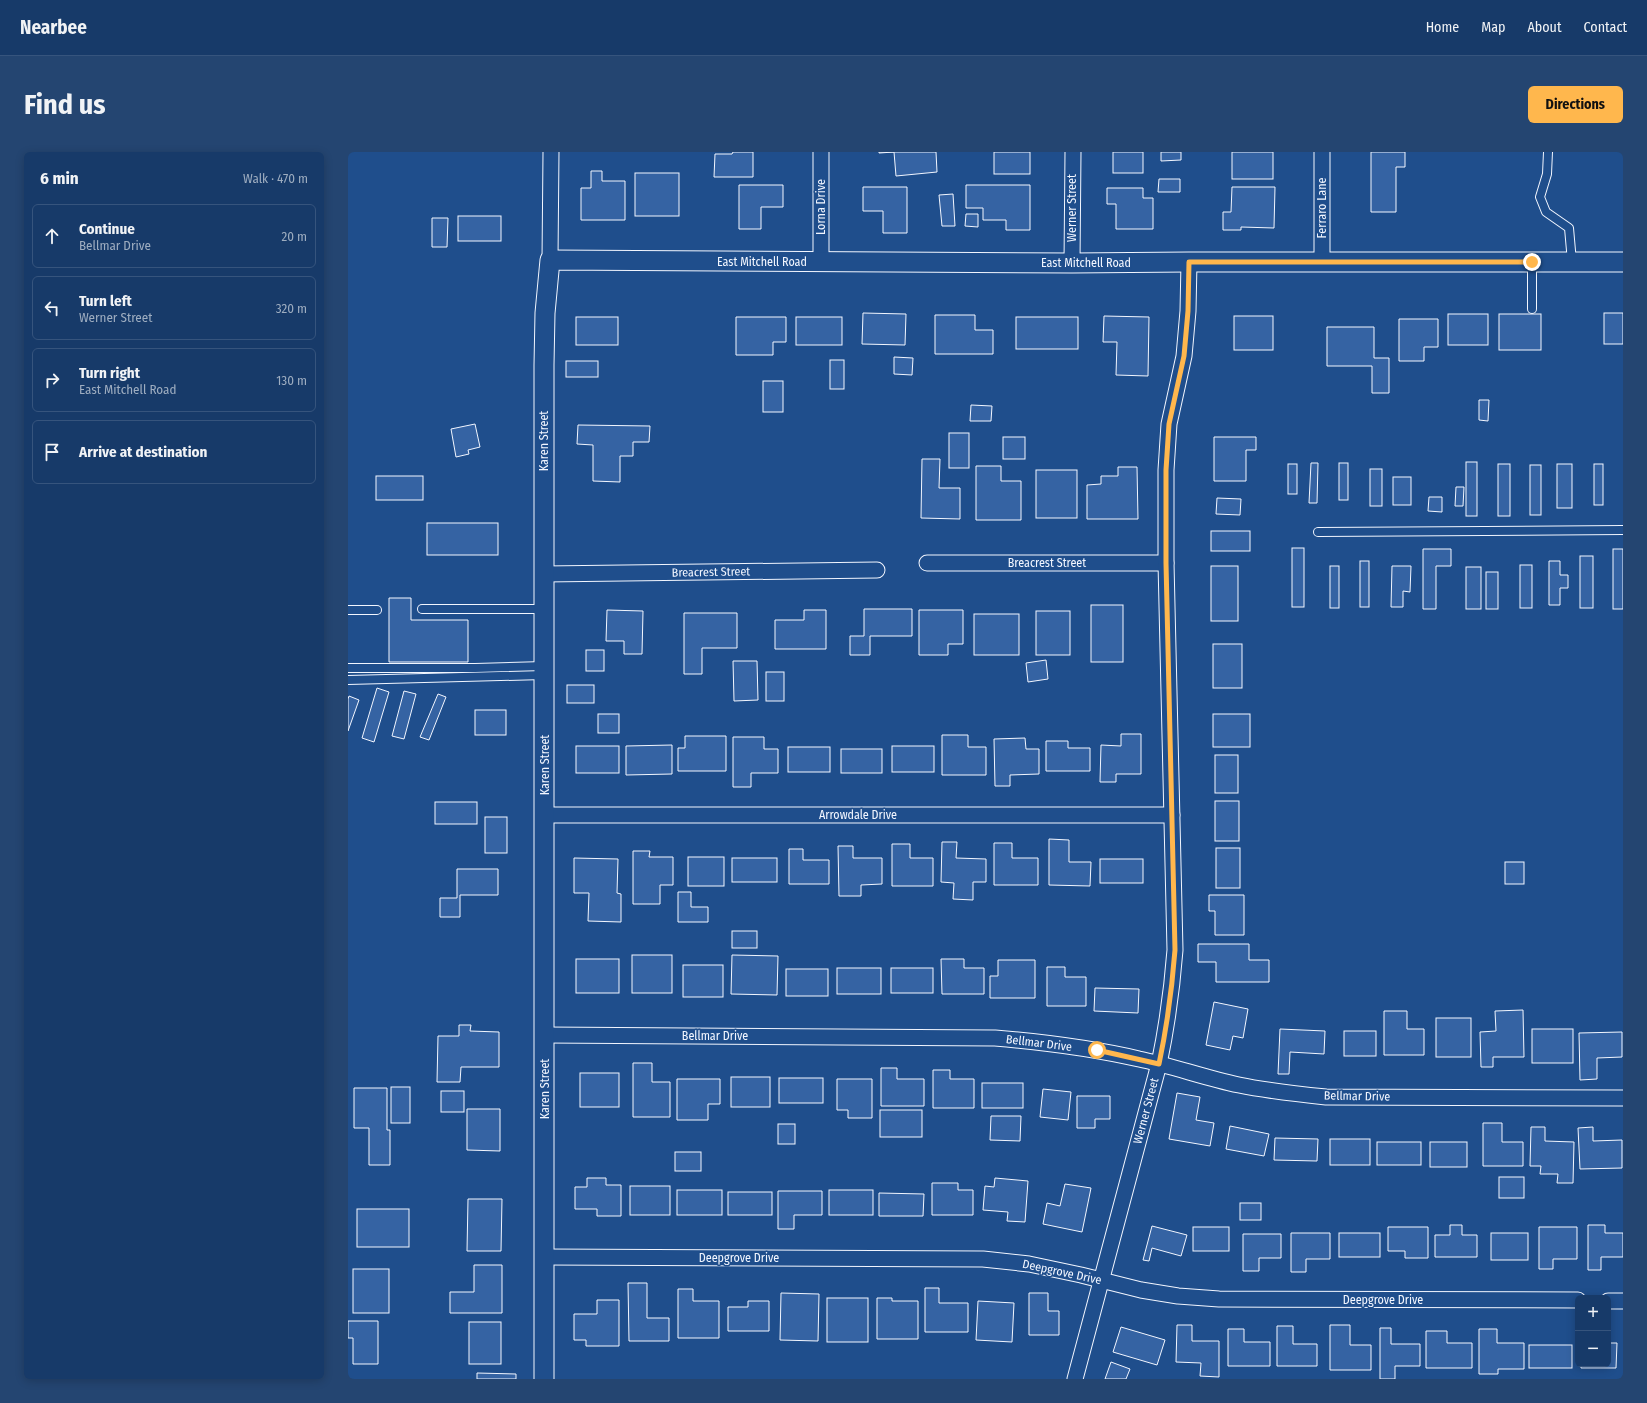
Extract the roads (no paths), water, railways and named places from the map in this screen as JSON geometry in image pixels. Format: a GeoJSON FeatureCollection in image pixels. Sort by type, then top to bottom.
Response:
{"type":"FeatureCollection","features":[{"type":"Feature","properties":{"kind":"street","name":"Karen Street"},"geometry":{"type":"LineString","coordinates":[[544,1379],[545,313],[550,260],[551,152]]}},
{"type":"Feature","properties":{"kind":"street","name":"Lorna Drive"},"geometry":{"type":"LineString","coordinates":[[821,152],[821,262]]}},
{"type":"Feature","properties":{"kind":"street","name":"Werner Street"},"geometry":{"type":"LineString","coordinates":[[1072,264],[1073,152]]}},
{"type":"Feature","properties":{"kind":"street","name":"Ferraro Lane"},"geometry":{"type":"LineString","coordinates":[[1322,152],[1322,263]]}},
{"type":"Feature","properties":{"kind":"street","name":"East Mitchell Road"},"geometry":{"type":"LineString","coordinates":[[550,260],[1072,264],[1189,262],[1623,262]]}},
{"type":"Feature","properties":{"kind":"street","name":"Werner Street"},"geometry":{"type":"LineString","coordinates":[[1075,1379],[1159,1064],[1167,1028],[1171,999],[1175,950],[1166,563],[1166,470],[1168,432],[1184,356],[1188,311],[1189,262]]}},
{"type":"Feature","properties":{"kind":"street","name":"Breacrest Street"},"geometry":{"type":"LineString","coordinates":[[927,563],[1166,563]]}},
{"type":"Feature","properties":{"kind":"street","name":"Breacrest Street"},"geometry":{"type":"LineString","coordinates":[[544,574],[877,570]]}},
{"type":"Feature","properties":{"kind":"street","name":"Arrowdale Drive"},"geometry":{"type":"LineString","coordinates":[[545,816],[1172,815]]}},
{"type":"Feature","properties":{"kind":"street","name":"Bellmar Drive"},"geometry":{"type":"LineString","coordinates":[[545,1035],[994,1038],[1053,1043],[1097,1050],[1159,1064],[1239,1085],[1326,1097],[1623,1098]]}},
{"type":"Feature","properties":{"kind":"street","name":"Deepgrove Drive"},"geometry":{"type":"LineString","coordinates":[[544,1257],[984,1259],[1029,1264],[1141,1290],[1178,1296],[1219,1299],[1575,1300]]}},
{"type":"Feature","properties":{"kind":"street"},"geometry":{"type":"LineString","coordinates":[[1611,1300],[1623,1301]]}},
{"type":"Feature","properties":{"kind":"lane"},"geometry":{"type":"LineString","coordinates":[[1548,152],[1547,174],[1540,197],[1546,212],[1569,228],[1572,262]]}},
{"type":"Feature","properties":{"kind":"lane"},"geometry":{"type":"LineString","coordinates":[[1532,262],[1532,309]]}},
{"type":"Feature","properties":{"kind":"lane"},"geometry":{"type":"LineString","coordinates":[[1318,532],[1623,530]]}},
{"type":"Feature","properties":{"kind":"lane"},"geometry":{"type":"LineString","coordinates":[[422,608],[544,609]]}},
{"type":"Feature","properties":{"kind":"lane"},"geometry":{"type":"LineString","coordinates":[[348,610],[377,610]]}},
{"type":"Feature","properties":{"kind":"lane"},"geometry":{"type":"LineString","coordinates":[[348,668],[475,668],[544,671]]}},
{"type":"Feature","properties":{"kind":"lane"},"geometry":{"type":"LineString","coordinates":[[348,680],[544,671]]}}]}
